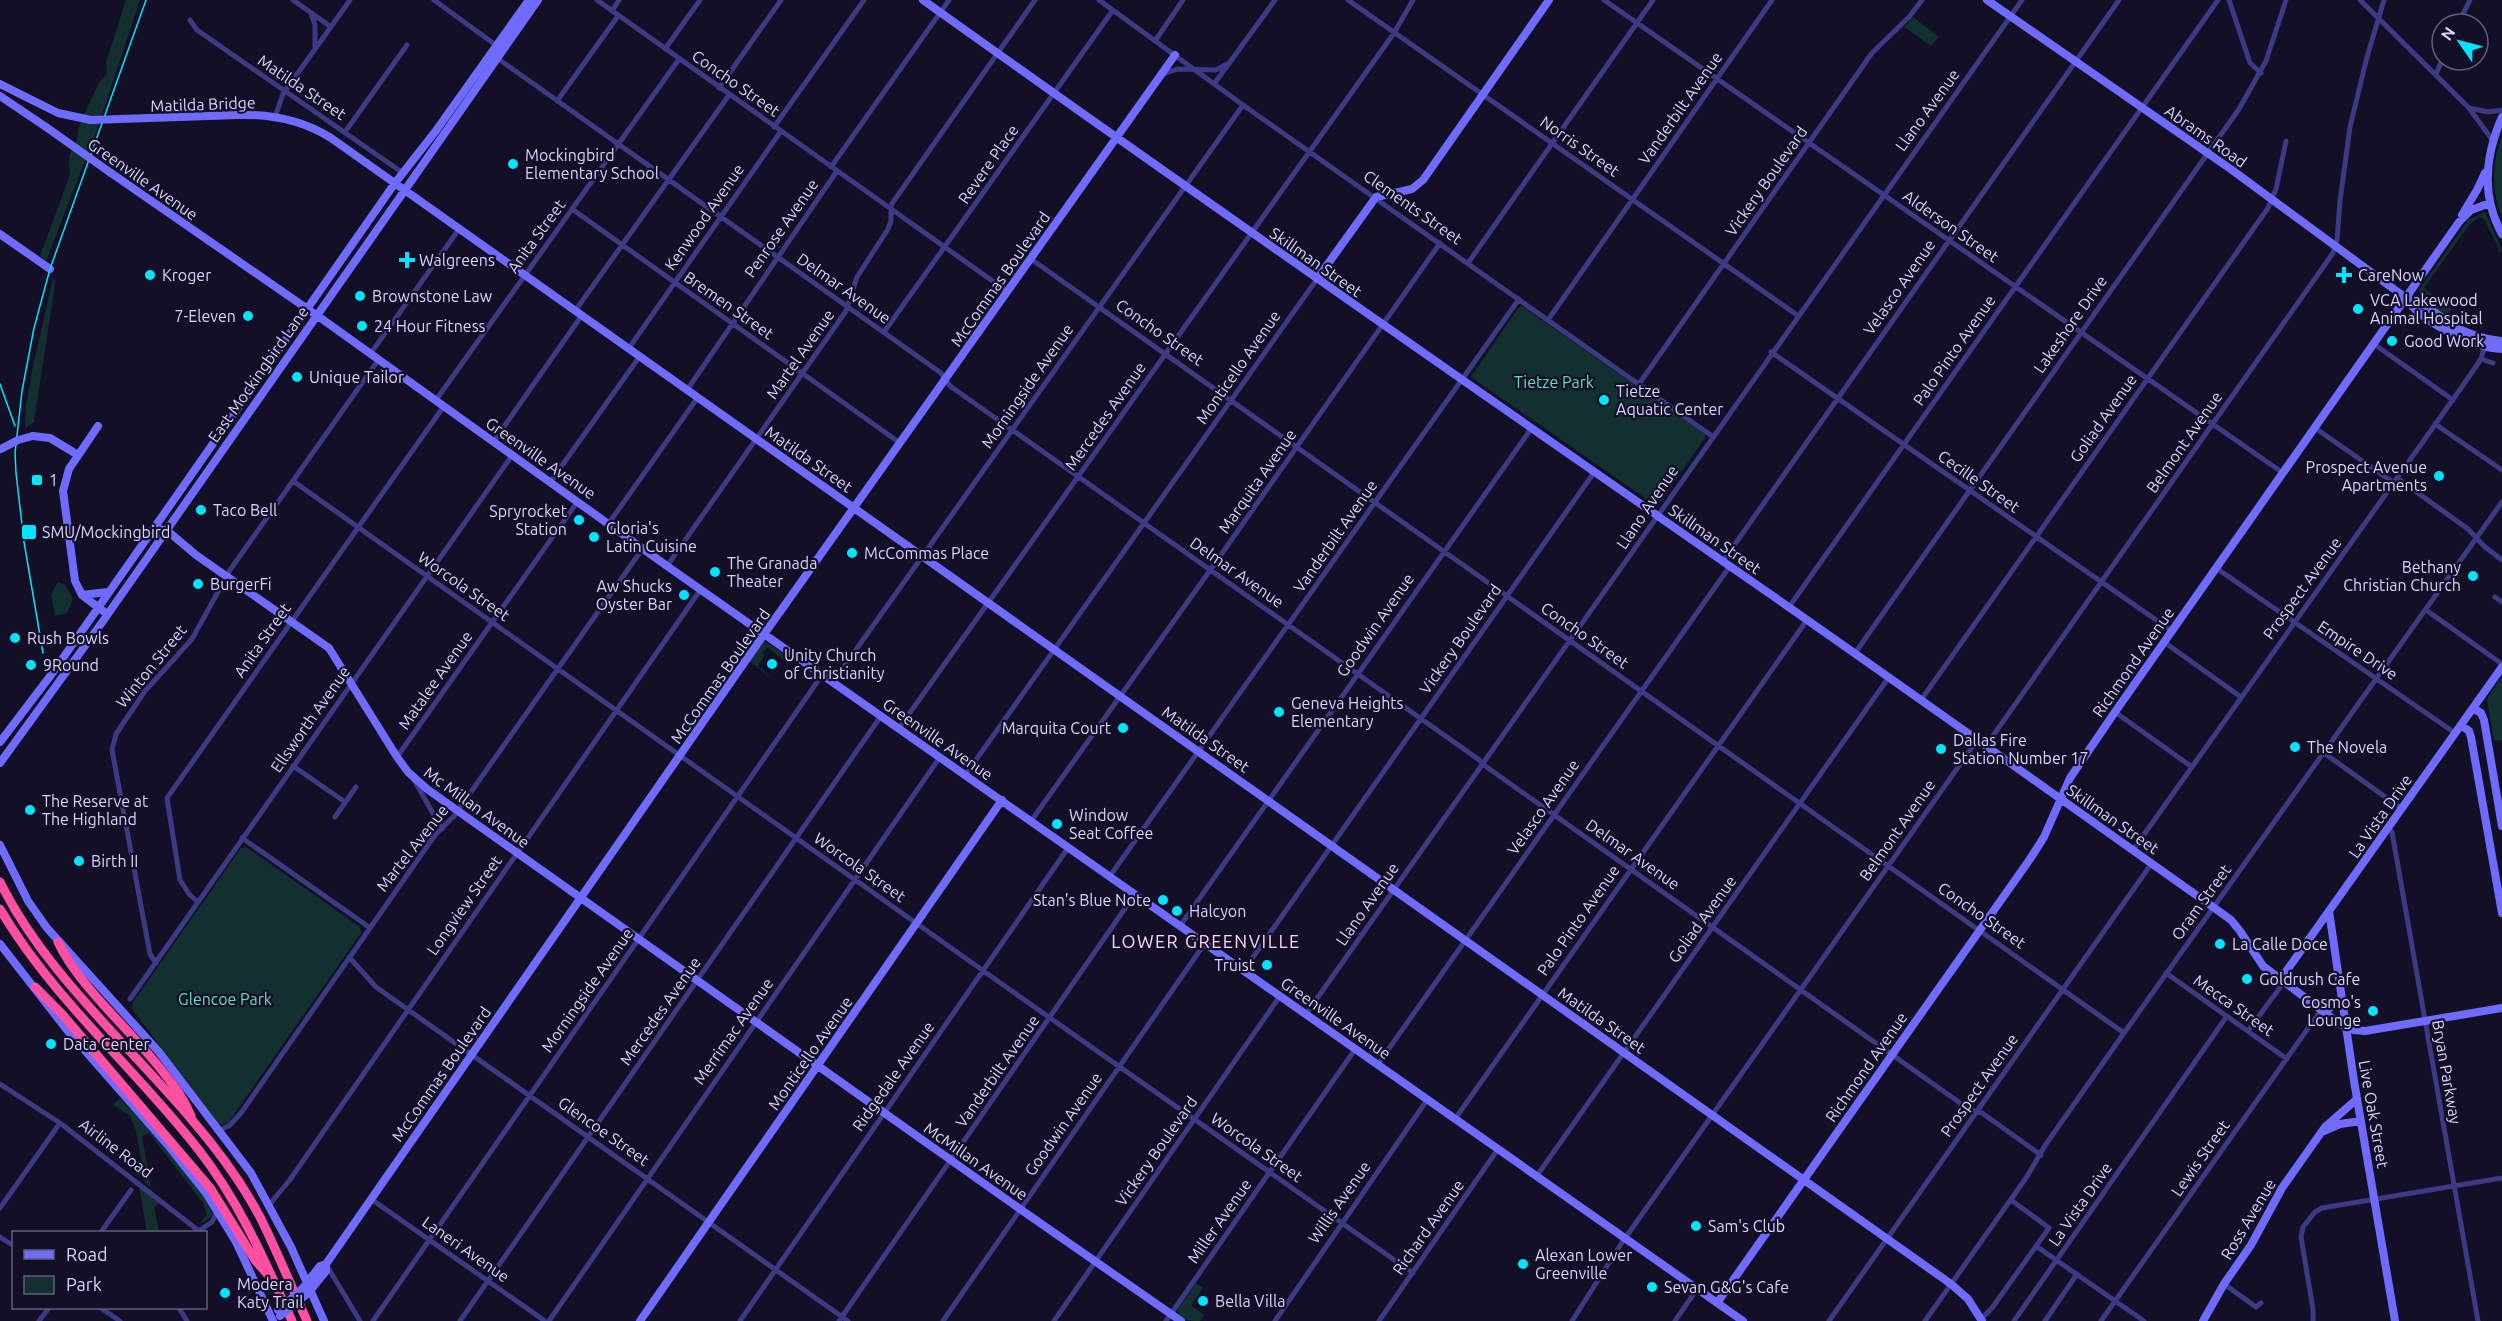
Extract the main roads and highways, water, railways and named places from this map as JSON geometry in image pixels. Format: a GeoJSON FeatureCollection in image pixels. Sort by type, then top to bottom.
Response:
{"type":"FeatureCollection","features":[{"type":"Feature","properties":{"kind":"highway"},"geometry":{"type":"LineString","coordinates":[[0,882],[39,944],[61,973],[193,1120],[240,1184],[259,1215],[307,1321]]}},
{"type":"Feature","properties":{"kind":"highway"},"geometry":{"type":"LineString","coordinates":[[0,909],[46,976],[208,1162],[243,1217],[292,1321]]}},
{"type":"Feature","properties":{"kind":"highway"},"geometry":{"type":"LineString","coordinates":[[58,942],[66,959],[80,978],[143,1046],[184,1098],[193,1120]]}},
{"type":"Feature","properties":{"kind":"highway"},"geometry":{"type":"LineString","coordinates":[[35,987],[93,1050],[211,1189],[255,1260],[276,1284]]}},
{"type":"Feature","properties":{"kind":"tram line"},"geometry":{"type":"LineString","coordinates":[[43,653],[24,542],[16,473],[15,453],[22,391],[34,328],[50,269],[146,0]]}},
{"type":"Feature","properties":{"kind":"tram line"},"geometry":{"type":"LineString","coordinates":[[0,384],[15,426]]}},
{"type":"Feature","properties":{"kind":"place","name":"Mockingbird Elementary School"},"geometry":{"type":"Point","coordinates":[513,164]}},
{"type":"Feature","properties":{"kind":"place","name":"Walgreens"},"geometry":{"type":"Point","coordinates":[407,260]}},
{"type":"Feature","properties":{"kind":"place","name":"Kroger"},"geometry":{"type":"Point","coordinates":[150,275]}},
{"type":"Feature","properties":{"kind":"place","name":"CareNow"},"geometry":{"type":"Point","coordinates":[2344,275]}},
{"type":"Feature","properties":{"kind":"place","name":"Brownstone Law"},"geometry":{"type":"Point","coordinates":[360,296]}},
{"type":"Feature","properties":{"kind":"place","name":"VCA Lakewood Animal Hospital"},"geometry":{"type":"Point","coordinates":[2358,309]}},
{"type":"Feature","properties":{"kind":"place","name":"7-Eleven"},"geometry":{"type":"Point","coordinates":[248,316]}},
{"type":"Feature","properties":{"kind":"place","name":"24 Hour Fitness"},"geometry":{"type":"Point","coordinates":[362,326]}},
{"type":"Feature","properties":{"kind":"place","name":"Good Work"},"geometry":{"type":"Point","coordinates":[2392,341]}},
{"type":"Feature","properties":{"kind":"place","name":"Unique Tailor"},"geometry":{"type":"Point","coordinates":[297,377]}},
{"type":"Feature","properties":{"kind":"place","name":"Tietze Aquatic Center"},"geometry":{"type":"Point","coordinates":[1604,400]}},
{"type":"Feature","properties":{"kind":"place","name":"Prospect Avenue Apartments"},"geometry":{"type":"Point","coordinates":[2439,476]}},
{"type":"Feature","properties":{"kind":"place","name":"1"},"geometry":{"type":"Point","coordinates":[37,480]}},
{"type":"Feature","properties":{"kind":"place","name":"Taco Bell"},"geometry":{"type":"Point","coordinates":[201,510]}},
{"type":"Feature","properties":{"kind":"place","name":"Spryrocket Station"},"geometry":{"type":"Point","coordinates":[579,520]}},
{"type":"Feature","properties":{"kind":"place","name":"SMU/Mockingbird"},"geometry":{"type":"Point","coordinates":[29,532]}},
{"type":"Feature","properties":{"kind":"place","name":"Gloria's Latin Cuisine"},"geometry":{"type":"Point","coordinates":[594,537]}},
{"type":"Feature","properties":{"kind":"place","name":"McCommas Place"},"geometry":{"type":"Point","coordinates":[852,553]}},
{"type":"Feature","properties":{"kind":"place","name":"The Granada Theater"},"geometry":{"type":"Point","coordinates":[715,572]}},
{"type":"Feature","properties":{"kind":"place","name":"Bethany Christian Church"},"geometry":{"type":"Point","coordinates":[2473,576]}},
{"type":"Feature","properties":{"kind":"place","name":"BurgerFi"},"geometry":{"type":"Point","coordinates":[198,584]}},
{"type":"Feature","properties":{"kind":"place","name":"Aw Shucks Oyster Bar"},"geometry":{"type":"Point","coordinates":[684,595]}},
{"type":"Feature","properties":{"kind":"place","name":"Rush Bowls"},"geometry":{"type":"Point","coordinates":[15,638]}},
{"type":"Feature","properties":{"kind":"place","name":"Unity Church of Christianity"},"geometry":{"type":"Point","coordinates":[772,664]}},
{"type":"Feature","properties":{"kind":"place","name":"9Round"},"geometry":{"type":"Point","coordinates":[31,665]}},
{"type":"Feature","properties":{"kind":"place","name":"Geneva Heights Elementary"},"geometry":{"type":"Point","coordinates":[1279,712]}},
{"type":"Feature","properties":{"kind":"place","name":"Marquita Court"},"geometry":{"type":"Point","coordinates":[1123,728]}},
{"type":"Feature","properties":{"kind":"place","name":"The Novela"},"geometry":{"type":"Point","coordinates":[2295,747]}},
{"type":"Feature","properties":{"kind":"place","name":"Dallas Fire Station Number 17"},"geometry":{"type":"Point","coordinates":[1941,749]}},
{"type":"Feature","properties":{"kind":"place","name":"The Reserve at The Highland"},"geometry":{"type":"Point","coordinates":[30,810]}},
{"type":"Feature","properties":{"kind":"place","name":"Window Seat Coffee"},"geometry":{"type":"Point","coordinates":[1057,824]}},
{"type":"Feature","properties":{"kind":"place","name":"Birth II"},"geometry":{"type":"Point","coordinates":[79,861]}},
{"type":"Feature","properties":{"kind":"place","name":"Stan's Blue Note"},"geometry":{"type":"Point","coordinates":[1163,900]}},
{"type":"Feature","properties":{"kind":"place","name":"Halcyon"},"geometry":{"type":"Point","coordinates":[1177,911]}},
{"type":"Feature","properties":{"kind":"place","name":"La Calle Doce"},"geometry":{"type":"Point","coordinates":[2220,944]}},
{"type":"Feature","properties":{"kind":"place","name":"Truist"},"geometry":{"type":"Point","coordinates":[1267,965]}},
{"type":"Feature","properties":{"kind":"place","name":"Goldrush Cafe"},"geometry":{"type":"Point","coordinates":[2247,979]}},
{"type":"Feature","properties":{"kind":"place","name":"Cosmo's Lounge"},"geometry":{"type":"Point","coordinates":[2373,1011]}},
{"type":"Feature","properties":{"kind":"place","name":"Data Center"},"geometry":{"type":"Point","coordinates":[51,1044]}},
{"type":"Feature","properties":{"kind":"place","name":"Sam's Club"},"geometry":{"type":"Point","coordinates":[1696,1226]}},
{"type":"Feature","properties":{"kind":"place","name":"Alexan Lower Greenville"},"geometry":{"type":"Point","coordinates":[1523,1264]}},
{"type":"Feature","properties":{"kind":"place","name":"Sevan G&G's Cafe"},"geometry":{"type":"Point","coordinates":[1652,1287]}},
{"type":"Feature","properties":{"kind":"place","name":"Modera Katy Trail"},"geometry":{"type":"Point","coordinates":[225,1293]}},
{"type":"Feature","properties":{"kind":"place","name":"Bella Villa"},"geometry":{"type":"Point","coordinates":[1203,1301]}},
{"type":"Feature","properties":{"kind":"district","name":"LOWER GREENVILLE"},"geometry":{"type":"Point","coordinates":[1206,941]}},
{"type":"Feature","properties":{"kind":"park label","name":"Tietze Park"},"geometry":{"type":"Point","coordinates":[1554,382]}},
{"type":"Feature","properties":{"kind":"park label","name":"Glencoe Park"},"geometry":{"type":"Point","coordinates":[225,999]}}]}
